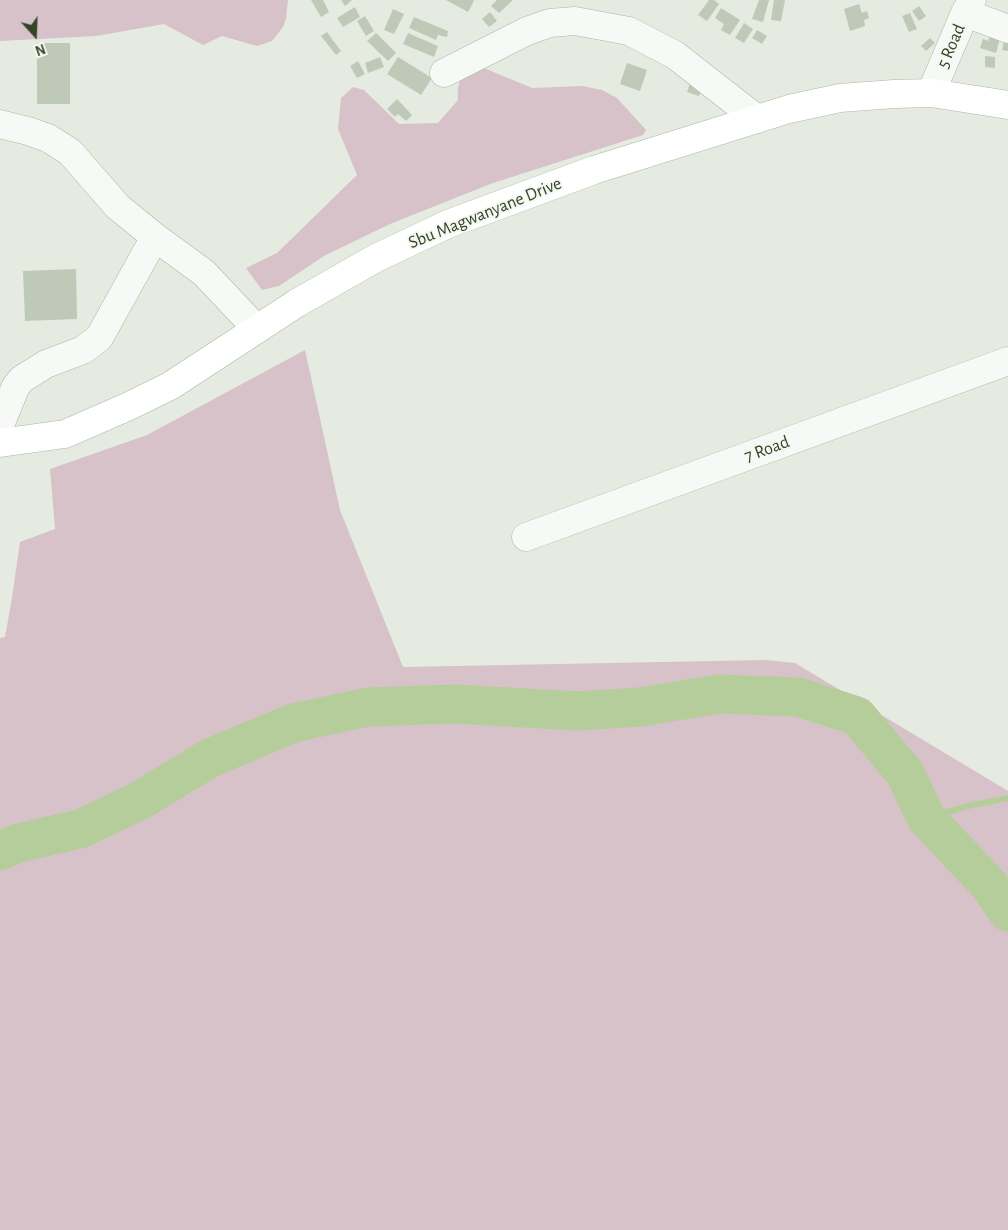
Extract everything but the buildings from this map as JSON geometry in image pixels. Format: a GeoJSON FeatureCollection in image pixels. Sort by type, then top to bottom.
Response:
{"type":"FeatureCollection","features":[{"type":"Feature","properties":{"kind":"main road","name":"Sbu Magwanyane Drive"},"geometry":{"type":"LineString","coordinates":[[0,443],[66,434],[170,386],[297,303],[376,258],[448,224],[594,170],[789,109],[840,98],[931,93],[1008,105]]}},
{"type":"Feature","properties":{"kind":"street"},"geometry":{"type":"LineString","coordinates":[[968,6],[1008,29]]}},
{"type":"Feature","properties":{"kind":"street","name":"5 Road"},"geometry":{"type":"LineString","coordinates":[[931,93],[968,6]]}},
{"type":"Feature","properties":{"kind":"street"},"geometry":{"type":"LineString","coordinates":[[444,74],[527,30],[550,23],[575,21],[629,31],[675,55],[757,119]]}},
{"type":"Feature","properties":{"kind":"street"},"geometry":{"type":"LineString","coordinates":[[0,124],[48,138],[70,152],[118,207],[154,237],[204,273],[257,329]]}},
{"type":"Feature","properties":{"kind":"street"},"geometry":{"type":"LineString","coordinates":[[0,425],[16,386],[22,378],[46,364],[83,350],[99,338],[154,237]]}},
{"type":"Feature","properties":{"kind":"street","name":"7 Road"},"geometry":{"type":"LineString","coordinates":[[526,537],[1008,361]]}},
{"type":"Feature","properties":{"kind":"shaded area"},"geometry":{"type":"Polygon","coordinates":[[[0,0],[288,0],[283,27],[272,41],[257,46],[222,36],[203,45],[164,24],[96,36],[0,41],[0,0]]]}},
{"type":"Feature","properties":{"kind":"shaded area"},"geometry":{"type":"Polygon","coordinates":[[[479,66],[532,88],[582,86],[602,90],[617,98],[646,130],[643,135],[493,183],[390,224],[324,256],[279,286],[262,290],[246,268],[277,253],[357,175],[338,129],[341,98],[353,87],[364,90],[399,124],[438,123],[458,100],[458,88],[461,79],[468,72],[479,66]]]}},
{"type":"Feature","properties":{"kind":"shaded area"},"geometry":{"type":"Polygon","coordinates":[[[305,350],[340,510],[403,667],[766,660],[795,663],[1008,791],[1008,1230],[0,1230],[0,638],[5,637],[20,542],[55,529],[50,469],[147,435],[305,350]]]}},
{"type":"Feature","properties":{"kind":"waterway"},"geometry":{"type":"LineString","coordinates":[[0,851],[18,843],[80,829],[139,801],[210,758],[293,723],[368,707],[454,704],[578,711],[640,707],[719,694],[798,697],[857,716],[905,773],[926,818],[989,885],[1008,912]]}},
{"type":"Feature","properties":{"kind":"waterway"},"geometry":{"type":"LineString","coordinates":[[926,818],[968,806],[1008,798]]}}]}
